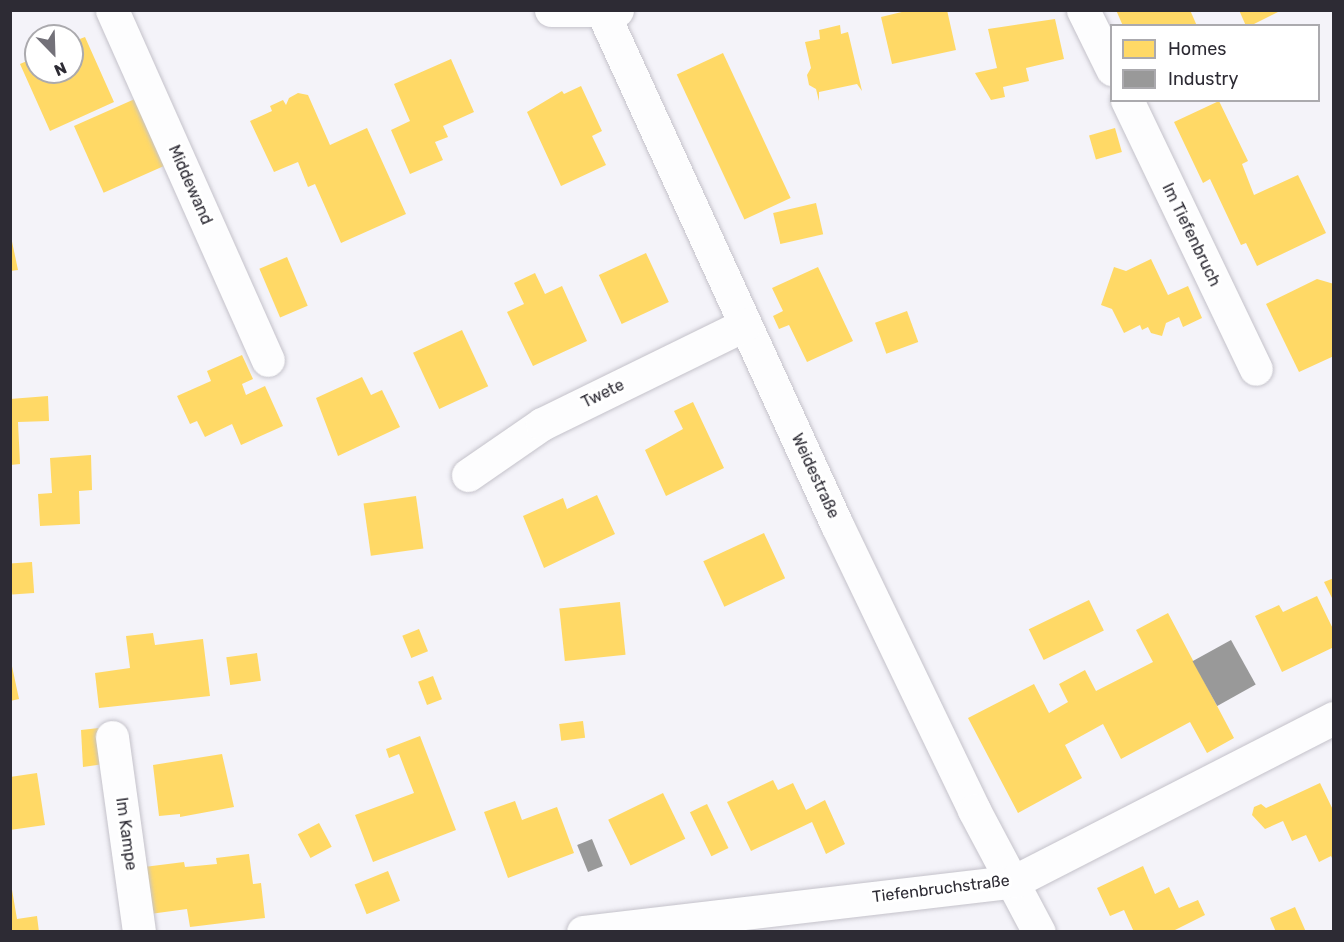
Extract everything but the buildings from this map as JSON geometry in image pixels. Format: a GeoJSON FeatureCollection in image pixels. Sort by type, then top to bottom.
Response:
{"type":"FeatureCollection","features":[{"type":"Feature","properties":{"kind":"street","name":"Middewand"},"geometry":{"type":"LineString","coordinates":[[112,10],[268,360]]}},
{"type":"Feature","properties":{"kind":"street"},"geometry":{"type":"LineString","coordinates":[[551,10],[610,12]]}},
{"type":"Feature","properties":{"kind":"street"},"geometry":{"type":"LineString","coordinates":[[1083,10],[1110,65]]}},
{"type":"Feature","properties":{"kind":"street","name":"Weidestraße"},"geometry":{"type":"LineString","coordinates":[[610,12],[744,325],[974,810],[1015,881],[1039,932]]}},
{"type":"Feature","properties":{"kind":"street","name":"Im Tiefenbruch"},"geometry":{"type":"LineString","coordinates":[[1128,102],[1256,369]]}},
{"type":"Feature","properties":{"kind":"street","name":"Twete"},"geometry":{"type":"LineString","coordinates":[[468,475],[542,424],[744,325]]}},
{"type":"Feature","properties":{"kind":"street","name":"Tiefenbruchstraße"},"geometry":{"type":"LineString","coordinates":[[583,932],[1015,881],[1334,718]]}},
{"type":"Feature","properties":{"kind":"street","name":"Im Kampe"},"geometry":{"type":"LineString","coordinates":[[112,737],[139,932]]}}]}
